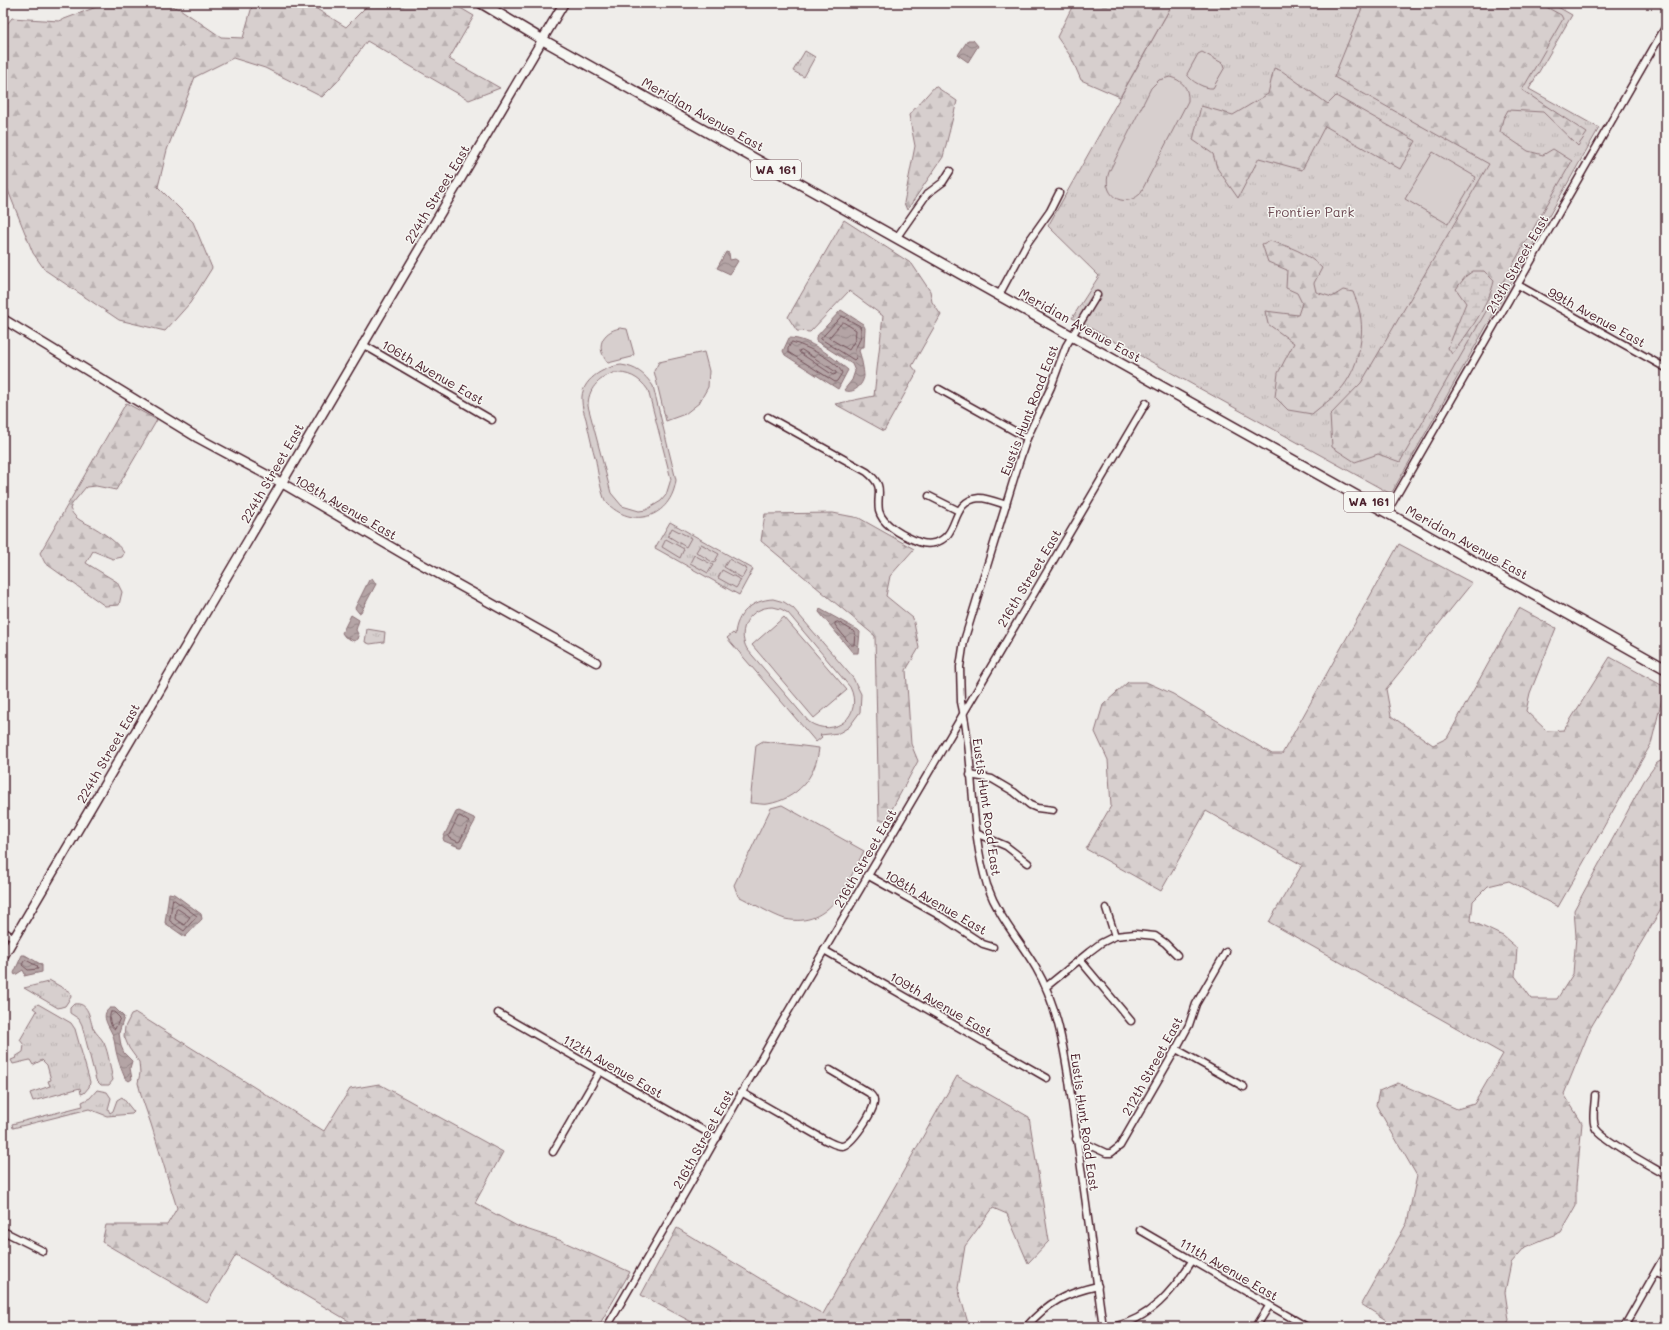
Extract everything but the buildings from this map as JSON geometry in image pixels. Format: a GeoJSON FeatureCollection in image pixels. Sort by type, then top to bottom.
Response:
{"type":"FeatureCollection","features":[{"type":"Feature","properties":{"kind":"main road","name":"Meridian Avenue East"},"geometry":{"type":"LineString","coordinates":[[481,3],[542,40],[1666,668]]}},
{"type":"Feature","properties":{"kind":"main road","name":"224th Street East"},"geometry":{"type":"LineString","coordinates":[[3,957],[280,482],[564,3]]}},
{"type":"Feature","properties":{"kind":"main road","name":"108th Avenue East"},"geometry":{"type":"LineString","coordinates":[[3,319],[198,438],[280,482],[405,555],[596,662]]}},
{"type":"Feature","properties":{"kind":"street","name":"213th Street East"},"geometry":{"type":"LineString","coordinates":[[1387,512],[1666,26]]}},
{"type":"Feature","properties":{"kind":"street"},"geometry":{"type":"LineString","coordinates":[[897,237],[920,203],[932,190],[943,182],[950,171]]}},
{"type":"Feature","properties":{"kind":"street"},"geometry":{"type":"LineString","coordinates":[[999,295],[1026,245],[1050,211],[1059,193]]}},
{"type":"Feature","properties":{"kind":"street","name":"99th Avenue East"},"geometry":{"type":"LineString","coordinates":[[1518,285],[1666,368]]}},
{"type":"Feature","properties":{"kind":"street","name":"Eustis Hunt Road East"},"geometry":{"type":"LineString","coordinates":[[1097,295],[1071,336],[1064,350],[1051,387],[1027,438],[963,647],[960,676],[961,702],[964,713],[970,775],[984,871],[993,901],[1011,933],[1035,967],[1046,987],[1066,1062],[1103,1327]]}},
{"type":"Feature","properties":{"kind":"street","name":"106th Avenue East"},"geometry":{"type":"LineString","coordinates":[[362,344],[492,420]]}},
{"type":"Feature","properties":{"kind":"street"},"geometry":{"type":"LineString","coordinates":[[939,388],[1027,438]]}},
{"type":"Feature","properties":{"kind":"street","name":"216th Street East"},"geometry":{"type":"LineString","coordinates":[[607,1327],[717,1138],[741,1092],[867,876],[1146,403]]}},
{"type":"Feature","properties":{"kind":"street"},"geometry":{"type":"LineString","coordinates":[[768,417],[858,467],[873,477],[880,491],[879,510],[884,521],[906,536],[920,543],[937,543],[947,537],[951,532],[959,511],[970,500],[979,498],[1006,505]]}},
{"type":"Feature","properties":{"kind":"street"},"geometry":{"type":"LineString","coordinates":[[929,496],[959,511]]}},
{"type":"Feature","properties":{"kind":"street"},"geometry":{"type":"LineString","coordinates":[[970,775],[992,779],[1014,792],[1030,805],[1037,808],[1053,810]]}},
{"type":"Feature","properties":{"kind":"street"},"geometry":{"type":"LineString","coordinates":[[978,834],[1006,846],[1028,863]]}},
{"type":"Feature","properties":{"kind":"street","name":"108th Avenue East"},"geometry":{"type":"LineString","coordinates":[[867,876],[942,917],[984,944],[993,947]]}},
{"type":"Feature","properties":{"kind":"street"},"geometry":{"type":"LineString","coordinates":[[1106,908],[1114,936]]}},
{"type":"Feature","properties":{"kind":"street"},"geometry":{"type":"LineString","coordinates":[[3,931],[14,938]]}},
{"type":"Feature","properties":{"kind":"street"},"geometry":{"type":"LineString","coordinates":[[1046,987],[1101,943],[1114,936],[1135,934],[1155,936],[1165,943],[1176,955]]}},
{"type":"Feature","properties":{"kind":"street","name":"109th Avenue East"},"geometry":{"type":"LineString","coordinates":[[824,950],[1047,1078]]}},
{"type":"Feature","properties":{"kind":"street","name":"212th Street East"},"geometry":{"type":"LineString","coordinates":[[1076,1139],[1106,1153],[1111,1153],[1116,1150],[1125,1139],[1189,1025],[1196,1004],[1226,952]]}},
{"type":"Feature","properties":{"kind":"street"},"geometry":{"type":"LineString","coordinates":[[1080,960],[1131,1020]]}},
{"type":"Feature","properties":{"kind":"street","name":"112th Avenue East"},"geometry":{"type":"LineString","coordinates":[[498,1013],[717,1138]]}},
{"type":"Feature","properties":{"kind":"street"},"geometry":{"type":"LineString","coordinates":[[1176,1049],[1244,1088]]}},
{"type":"Feature","properties":{"kind":"street"},"geometry":{"type":"LineString","coordinates":[[741,1092],[825,1140],[842,1146],[849,1143],[863,1125],[870,1115],[874,1101],[873,1096],[869,1093],[830,1070]]}},
{"type":"Feature","properties":{"kind":"street"},"geometry":{"type":"LineString","coordinates":[[553,1152],[600,1071]]}},
{"type":"Feature","properties":{"kind":"street"},"geometry":{"type":"LineString","coordinates":[[1595,1095],[1594,1124],[1596,1129],[1606,1138],[1666,1175]]}},
{"type":"Feature","properties":{"kind":"street","name":"111th Avenue East"},"geometry":{"type":"LineString","coordinates":[[1140,1230],[1307,1327]]}},
{"type":"Feature","properties":{"kind":"street"},"geometry":{"type":"LineString","coordinates":[[3,1231],[43,1251]]}},
{"type":"Feature","properties":{"kind":"street"},"geometry":{"type":"LineString","coordinates":[[1624,1327],[1666,1254]]}},
{"type":"Feature","properties":{"kind":"street"},"geometry":{"type":"LineString","coordinates":[[1113,1327],[1136,1318],[1164,1299],[1174,1288],[1192,1261]]}},
{"type":"Feature","properties":{"kind":"street"},"geometry":{"type":"LineString","coordinates":[[1656,1272],[1666,1276]]}},
{"type":"Feature","properties":{"kind":"street"},"geometry":{"type":"LineString","coordinates":[[1026,1327],[1041,1312],[1065,1295],[1098,1286]]}},
{"type":"Feature","properties":{"kind":"street"},"geometry":{"type":"LineString","coordinates":[[1256,1327],[1269,1306]]}},
{"type":"Feature","properties":{"kind":"green space"},"geometry":{"type":"Polygon","coordinates":[[[107,3],[162,3],[180,9],[221,37],[243,38],[253,3],[307,3],[346,27],[370,3],[452,3],[474,16],[449,59],[500,88],[469,100],[367,41],[337,82],[322,97],[265,68],[233,58],[195,77],[167,150],[158,187],[193,222],[212,268],[190,303],[165,331],[119,320],[45,270],[33,253],[3,178],[3,29],[12,18],[59,21],[107,3]]]}},
{"type":"Feature","properties":{"kind":"green space"},"geometry":{"type":"Polygon","coordinates":[[[1074,3],[1173,3],[1120,97],[1081,80],[1071,57],[1057,37],[1074,3]]]}},
{"type":"Feature","properties":{"kind":"green space","name":"Frontier Park"},"geometry":{"type":"Polygon","coordinates":[[[1173,3],[1551,3],[1572,15],[1529,89],[1599,128],[1391,494],[1072,318],[1099,276],[1048,226],[1173,3]]]}},
{"type":"Feature","properties":{"kind":"green space"},"geometry":{"type":"Polygon","coordinates":[[[1364,3],[1539,3],[1561,15],[1563,19],[1522,90],[1587,133],[1578,146],[1543,112],[1508,110],[1503,119],[1500,132],[1528,151],[1543,155],[1553,149],[1572,161],[1400,462],[1378,454],[1355,462],[1332,447],[1330,415],[1361,383],[1489,164],[1334,77],[1364,3]]]}},
{"type":"Feature","properties":{"kind":"green space"},"geometry":{"type":"Polygon","coordinates":[[[805,51],[815,57],[804,77],[793,71],[805,51]]]}},
{"type":"Feature","properties":{"kind":"green space"},"geometry":{"type":"Polygon","coordinates":[[[1202,52],[1224,64],[1225,67],[1213,88],[1198,84],[1187,74],[1198,54],[1202,52]]]}},
{"type":"Feature","properties":{"kind":"green space"},"geometry":{"type":"Polygon","coordinates":[[[1274,68],[1282,71],[1328,104],[1336,96],[1416,141],[1400,169],[1325,126],[1302,170],[1259,158],[1238,198],[1217,168],[1213,154],[1193,140],[1201,106],[1233,115],[1268,94],[1274,68]]]}},
{"type":"Feature","properties":{"kind":"green space"},"geometry":{"type":"Polygon","coordinates":[[[1170,77],[1178,80],[1184,85],[1188,96],[1188,101],[1140,194],[1133,199],[1120,200],[1111,193],[1108,187],[1107,180],[1109,172],[1151,88],[1159,80],[1170,77]]]}},
{"type":"Feature","properties":{"kind":"green space"},"geometry":{"type":"Polygon","coordinates":[[[935,86],[957,101],[943,157],[907,210],[904,203],[915,146],[909,115],[935,86]]]}},
{"type":"Feature","properties":{"kind":"green space"},"geometry":{"type":"Polygon","coordinates":[[[1433,152],[1476,177],[1448,224],[1405,199],[1433,152]]]}},
{"type":"Feature","properties":{"kind":"green space"},"geometry":{"type":"Polygon","coordinates":[[[844,220],[912,264],[930,291],[932,302],[941,315],[912,366],[917,372],[884,431],[835,404],[874,396],[883,316],[849,291],[810,332],[797,331],[788,317],[844,220]]]}},
{"type":"Feature","properties":{"kind":"green space"},"geometry":{"type":"Polygon","coordinates":[[[1270,241],[1304,254],[1322,268],[1314,283],[1316,292],[1332,297],[1343,290],[1353,292],[1359,307],[1362,330],[1361,341],[1352,373],[1340,390],[1312,414],[1288,410],[1275,397],[1278,373],[1294,343],[1268,324],[1265,311],[1298,315],[1302,303],[1297,293],[1286,288],[1287,270],[1268,262],[1262,244],[1270,241]]]}},
{"type":"Feature","properties":{"kind":"green space"},"geometry":{"type":"Polygon","coordinates":[[[1473,271],[1484,271],[1494,281],[1482,310],[1471,329],[1452,354],[1448,348],[1466,303],[1456,289],[1466,276],[1473,271]]]}},
{"type":"Feature","properties":{"kind":"green space"},"geometry":{"type":"Polygon","coordinates":[[[620,328],[627,329],[634,354],[632,357],[608,363],[602,352],[602,341],[608,333],[620,328]]]}},
{"type":"Feature","properties":{"kind":"green space"},"geometry":{"type":"Polygon","coordinates":[[[704,352],[709,371],[708,387],[699,403],[685,414],[666,421],[654,371],[659,362],[704,352]]]}},
{"type":"Feature","properties":{"kind":"green space"},"geometry":{"type":"Polygon","coordinates":[[[621,365],[635,369],[643,374],[653,386],[676,480],[673,493],[667,503],[659,511],[649,516],[627,516],[616,511],[604,499],[600,483],[583,408],[582,394],[589,381],[594,376],[614,366],[621,365]],[[613,373],[603,378],[595,385],[588,400],[588,406],[611,493],[622,506],[639,511],[646,510],[661,501],[666,495],[671,479],[648,390],[645,385],[633,376],[624,373],[613,373]]]}},
{"type":"Feature","properties":{"kind":"green space"},"geometry":{"type":"Polygon","coordinates":[[[126,403],[157,420],[116,490],[96,486],[86,487],[72,504],[70,509],[78,519],[103,533],[124,553],[122,557],[113,559],[93,551],[86,563],[117,582],[122,592],[119,605],[105,606],[45,563],[40,553],[126,403]]]}},
{"type":"Feature","properties":{"kind":"green space"},"geometry":{"type":"Polygon","coordinates":[[[833,513],[859,518],[914,549],[890,576],[886,596],[913,618],[919,648],[906,670],[911,744],[918,761],[886,820],[879,820],[875,636],[761,541],[765,514],[833,513]]]}},
{"type":"Feature","properties":{"kind":"green space"},"geometry":{"type":"Polygon","coordinates":[[[670,522],[753,569],[739,595],[655,548],[670,522]]]}},
{"type":"Feature","properties":{"kind":"green space"},"geometry":{"type":"Polygon","coordinates":[[[672,528],[691,538],[686,547],[668,536],[672,528]]]}},
{"type":"Feature","properties":{"kind":"green space"},"geometry":{"type":"Polygon","coordinates":[[[666,539],[684,549],[680,558],[662,547],[666,539]]]}},
{"type":"Feature","properties":{"kind":"green space"},"geometry":{"type":"Polygon","coordinates":[[[701,544],[719,554],[714,563],[696,552],[701,544]]]}},
{"type":"Feature","properties":{"kind":"green space"},"geometry":{"type":"Polygon","coordinates":[[[1399,544],[1472,583],[1386,689],[1391,716],[1433,745],[1447,738],[1519,608],[1556,628],[1530,693],[1526,711],[1547,731],[1564,730],[1610,657],[1665,687],[1651,744],[1558,907],[1509,881],[1488,886],[1473,901],[1471,921],[1503,936],[1517,948],[1515,976],[1532,999],[1557,999],[1573,974],[1576,936],[1574,910],[1644,781],[1657,763],[1666,758],[1666,901],[1591,1027],[1564,1094],[1582,1123],[1576,1187],[1576,1206],[1561,1232],[1525,1247],[1511,1263],[1505,1292],[1509,1320],[1505,1327],[1397,1327],[1361,1304],[1407,1223],[1417,1176],[1376,1105],[1379,1091],[1398,1083],[1457,1109],[1474,1104],[1503,1054],[1269,922],[1302,865],[1206,811],[1161,891],[1086,849],[1111,806],[1108,760],[1095,732],[1103,705],[1128,682],[1146,682],[1173,694],[1272,754],[1282,754],[1399,544]]]}},
{"type":"Feature","properties":{"kind":"green space"},"geometry":{"type":"Polygon","coordinates":[[[694,555],[713,565],[708,573],[690,563],[694,555]]]}},
{"type":"Feature","properties":{"kind":"green space"},"geometry":{"type":"Polygon","coordinates":[[[729,559],[747,569],[742,578],[724,567],[729,559]]]}},
{"type":"Feature","properties":{"kind":"green space"},"geometry":{"type":"Polygon","coordinates":[[[722,570],[741,580],[736,588],[718,578],[722,570]]]}},
{"type":"Feature","properties":{"kind":"green space"},"geometry":{"type":"Polygon","coordinates":[[[773,599],[784,602],[793,608],[853,678],[861,694],[860,712],[849,727],[839,733],[820,735],[822,737],[816,742],[727,638],[733,633],[735,635],[738,621],[746,610],[752,605],[765,600],[773,599]],[[773,607],[765,608],[752,615],[747,620],[743,634],[747,649],[809,722],[819,727],[828,728],[837,726],[850,715],[853,707],[853,697],[850,687],[788,613],[773,607]]]}},
{"type":"Feature","properties":{"kind":"green space"},"geometry":{"type":"Polygon","coordinates":[[[784,617],[847,690],[814,718],[752,645],[784,617]]]}},
{"type":"Feature","properties":{"kind":"green space"},"geometry":{"type":"Polygon","coordinates":[[[367,629],[385,632],[384,642],[370,644],[365,642],[367,629]]]}},
{"type":"Feature","properties":{"kind":"green space"},"geometry":{"type":"Polygon","coordinates":[[[763,741],[819,748],[817,759],[809,777],[796,792],[788,797],[768,804],[750,803],[756,745],[763,741]]]}},
{"type":"Feature","properties":{"kind":"green space"},"geometry":{"type":"Polygon","coordinates":[[[782,805],[864,851],[851,877],[835,901],[826,910],[814,917],[801,920],[785,919],[768,912],[738,896],[734,885],[771,808],[782,805]]]}},
{"type":"Feature","properties":{"kind":"green space"},"geometry":{"type":"Polygon","coordinates":[[[49,980],[70,992],[71,997],[65,1006],[58,1008],[24,988],[48,982],[49,980]]]}},
{"type":"Feature","properties":{"kind":"green space"},"geometry":{"type":"Polygon","coordinates":[[[38,1004],[71,1023],[75,1029],[90,1082],[89,1087],[84,1093],[81,1094],[80,1088],[33,1101],[30,1093],[50,1086],[48,1081],[51,1080],[47,1065],[42,1060],[33,1065],[30,1060],[13,1064],[11,1060],[23,1052],[24,1045],[20,1040],[37,1011],[33,1008],[38,1004]]]}},
{"type":"Feature","properties":{"kind":"green space"},"geometry":{"type":"Polygon","coordinates":[[[74,1004],[83,1005],[86,1008],[93,1028],[106,1047],[113,1080],[109,1085],[101,1085],[96,1080],[82,1025],[79,1019],[70,1013],[70,1008],[74,1004]]]}},
{"type":"Feature","properties":{"kind":"green space"},"geometry":{"type":"Polygon","coordinates":[[[136,1013],[324,1131],[350,1089],[379,1084],[503,1152],[475,1203],[517,1226],[562,1241],[630,1272],[598,1327],[359,1327],[236,1255],[207,1303],[102,1242],[106,1225],[167,1225],[177,1208],[138,1083],[140,1073],[139,1062],[129,1048],[124,1036],[125,1027],[131,1015],[136,1013]]]}},
{"type":"Feature","properties":{"kind":"green space"},"geometry":{"type":"Polygon","coordinates":[[[957,1076],[1029,1117],[1049,1241],[1028,1263],[1007,1214],[993,1208],[965,1246],[958,1288],[968,1323],[966,1327],[701,1327],[641,1295],[677,1228],[769,1284],[823,1314],[957,1076]]]}},
{"type":"Feature","properties":{"kind":"green space"},"geometry":{"type":"Polygon","coordinates":[[[97,1090],[107,1092],[111,1098],[108,1109],[110,1113],[113,1111],[117,1100],[122,1097],[134,1112],[132,1114],[107,1116],[89,1109],[13,1128],[12,1124],[83,1106],[82,1102],[90,1098],[97,1090]]]}},
{"type":"Feature","properties":{"kind":"water"},"geometry":{"type":"Polygon","coordinates":[[[968,40],[973,40],[978,46],[968,62],[958,55],[968,40]]]}},
{"type":"Feature","properties":{"kind":"water"},"geometry":{"type":"Polygon","coordinates":[[[726,252],[729,253],[730,260],[735,259],[738,261],[730,274],[717,268],[726,252]]]}},
{"type":"Feature","properties":{"kind":"water"},"geometry":{"type":"Polygon","coordinates":[[[841,310],[863,324],[865,328],[864,347],[861,347],[859,351],[864,376],[860,386],[851,391],[844,390],[852,380],[855,371],[852,364],[816,341],[816,337],[841,310]]]}},
{"type":"Feature","properties":{"kind":"water"},"geometry":{"type":"Polygon","coordinates":[[[789,338],[805,341],[813,345],[828,354],[848,370],[838,389],[785,355],[783,351],[789,338]]]}},
{"type":"Feature","properties":{"kind":"water"},"geometry":{"type":"Polygon","coordinates":[[[372,578],[376,584],[361,612],[359,613],[355,608],[369,580],[372,578]]]}},
{"type":"Feature","properties":{"kind":"water"},"geometry":{"type":"Polygon","coordinates":[[[820,609],[860,632],[858,653],[853,653],[819,612],[820,609]]]}},
{"type":"Feature","properties":{"kind":"water"},"geometry":{"type":"Polygon","coordinates":[[[351,615],[359,620],[356,630],[359,636],[358,639],[354,641],[345,637],[342,633],[351,615]]]}},
{"type":"Feature","properties":{"kind":"water"},"geometry":{"type":"Polygon","coordinates":[[[459,811],[474,818],[475,821],[461,847],[444,841],[443,838],[456,812],[459,811]]]}},
{"type":"Feature","properties":{"kind":"water"},"geometry":{"type":"Polygon","coordinates":[[[169,893],[174,894],[201,914],[202,919],[185,937],[165,923],[169,893]]]}},
{"type":"Feature","properties":{"kind":"water"},"geometry":{"type":"Polygon","coordinates":[[[22,955],[25,955],[42,965],[42,972],[24,976],[25,974],[23,970],[15,975],[14,973],[22,955]]]}},
{"type":"Feature","properties":{"kind":"water"},"geometry":{"type":"Polygon","coordinates":[[[110,1008],[115,1008],[124,1017],[119,1033],[121,1046],[124,1053],[132,1061],[130,1068],[132,1079],[129,1081],[125,1078],[122,1071],[113,1035],[105,1019],[105,1015],[110,1008]]]}}]}
